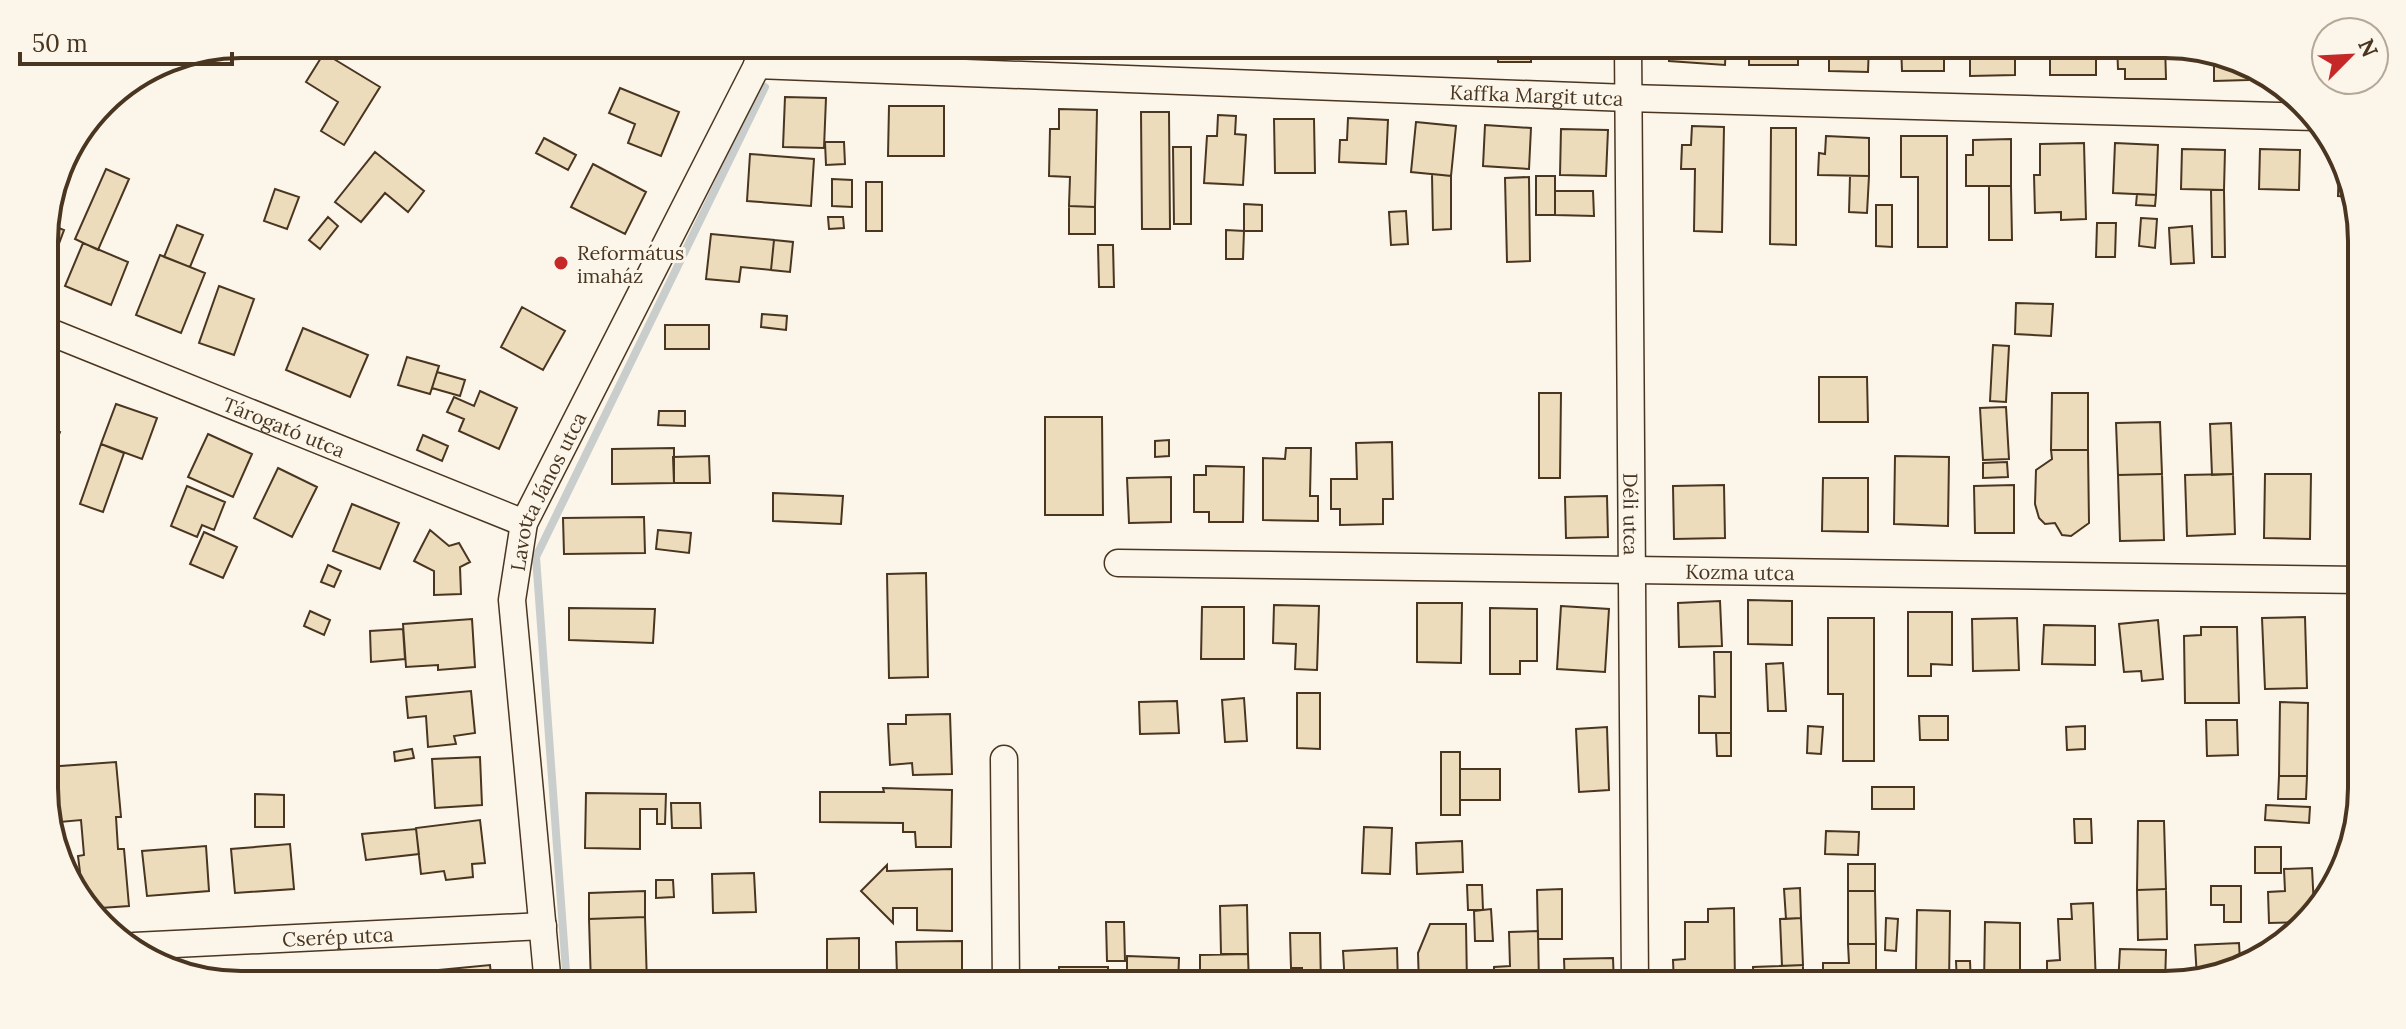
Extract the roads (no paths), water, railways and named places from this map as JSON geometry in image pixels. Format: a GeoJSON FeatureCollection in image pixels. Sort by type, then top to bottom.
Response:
{"type":"FeatureCollection","features":[{"type":"Feature","properties":{"kind":"street","name":"Lavotta János utca"},"geometry":{"type":"LineString","coordinates":[[547,971],[512,600],[524,523],[761,58]]}},
{"type":"Feature","properties":{"kind":"street","name":"Kaffka Margit utca"},"geometry":{"type":"LineString","coordinates":[[842,58],[1628,98],[2300,117]]}},
{"type":"Feature","properties":{"kind":"street","name":"Déli utca"},"geometry":{"type":"LineString","coordinates":[[1628,58],[1635,971]]}},
{"type":"Feature","properties":{"kind":"street","name":"Tárogató utca"},"geometry":{"type":"LineString","coordinates":[[58,335],[524,523]]}},
{"type":"Feature","properties":{"kind":"street","name":"Kozma utca"},"geometry":{"type":"LineString","coordinates":[[1118,563],[2348,580]]}},
{"type":"Feature","properties":{"kind":"street"},"geometry":{"type":"LineString","coordinates":[[1004,759],[1006,971]]}},
{"type":"Feature","properties":{"kind":"street","name":"Cserép utca"},"geometry":{"type":"LineString","coordinates":[[147,945],[543,926]]}},
{"type":"Feature","properties":{"kind":"waterway"},"geometry":{"type":"LineString","coordinates":[[566,971],[536,557],[765,87]]}},
{"type":"Feature","properties":{"kind":"place","name":"Református imaház"},"geometry":{"type":"Point","coordinates":[561,263]}}]}
